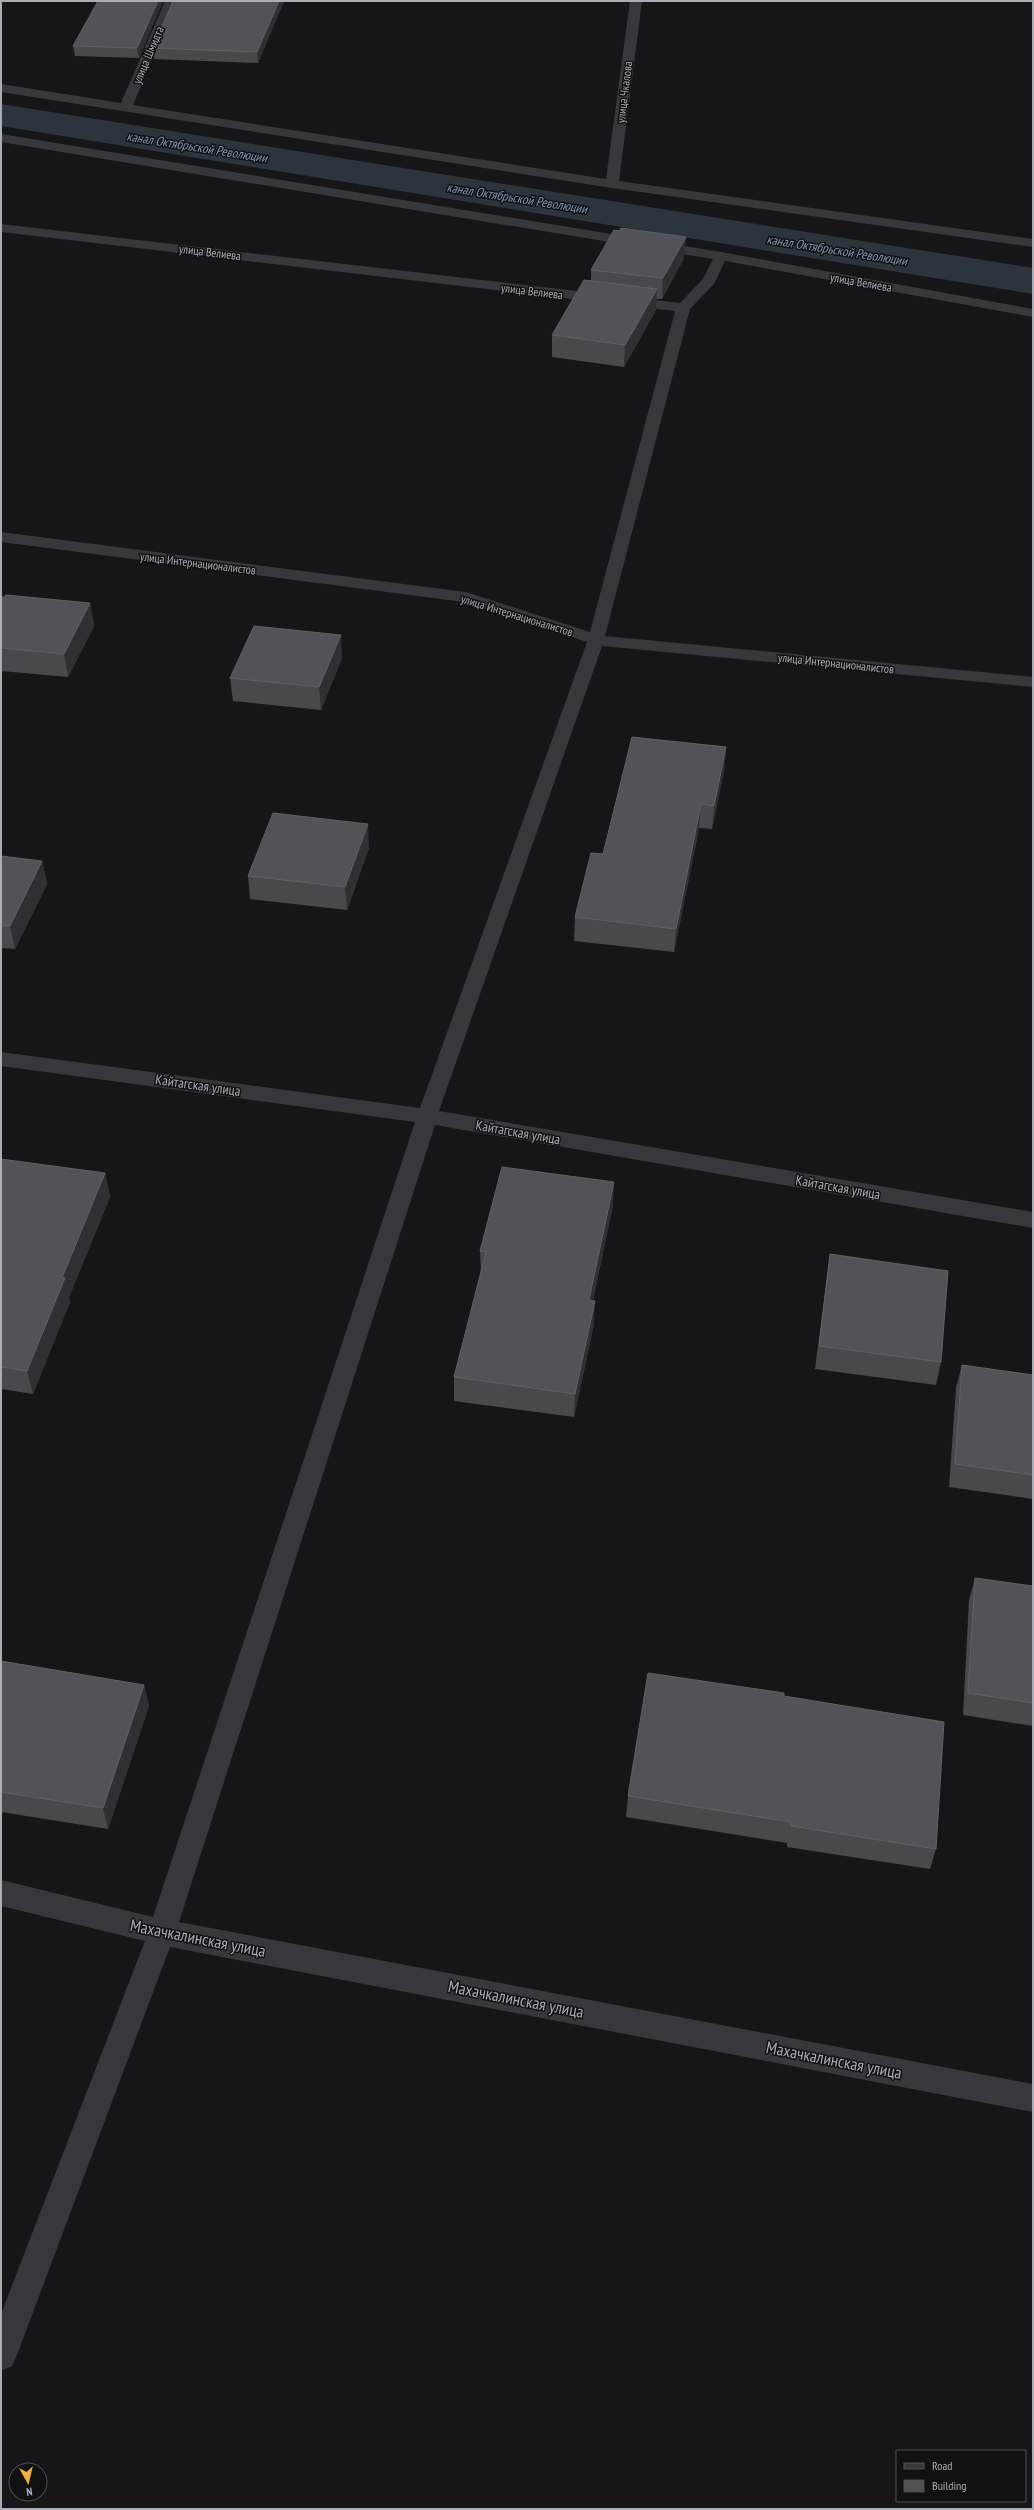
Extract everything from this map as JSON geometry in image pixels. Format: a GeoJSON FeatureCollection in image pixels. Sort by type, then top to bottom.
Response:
{"type":"FeatureCollection","features":[{"type":"Feature","properties":{"kind":"street","name":"улица Шмидта"},"geometry":{"type":"LineString","coordinates":[[125,109],[171,1]]}},
{"type":"Feature","properties":{"kind":"street","name":"улица Чкалова"},"geometry":{"type":"LineString","coordinates":[[612,184],[636,1]]}},
{"type":"Feature","properties":{"kind":"street"},"geometry":{"type":"LineString","coordinates":[[1,88],[125,109],[612,184],[1033,243]]}},
{"type":"Feature","properties":{"kind":"street","name":"улица Велиева"},"geometry":{"type":"LineString","coordinates":[[1,138],[721,256],[1033,313]]}},
{"type":"Feature","properties":{"kind":"street","name":"улица Велиева"},"geometry":{"type":"LineString","coordinates":[[1,228],[683,308]]}},
{"type":"Feature","properties":{"kind":"street"},"geometry":{"type":"LineString","coordinates":[[1,2355],[162,1932],[427,1116],[596,640],[683,308],[709,281],[721,256]]}},
{"type":"Feature","properties":{"kind":"street","name":"улица Интернационалистов"},"geometry":{"type":"LineString","coordinates":[[1,538],[466,597],[596,640],[1033,682]]}},
{"type":"Feature","properties":{"kind":"street","name":"Кайтагская улица"},"geometry":{"type":"LineString","coordinates":[[1,1059],[427,1116],[1033,1220]]}},
{"type":"Feature","properties":{"kind":"street","name":"Махачкалинская улица"},"geometry":{"type":"LineString","coordinates":[[1,1894],[162,1932],[1033,2098]]}},
{"type":"Feature","properties":{"kind":"building"},"geometry":{"type":"Polygon","coordinates":[[[98,1],[158,1],[137,48],[73,46],[98,1]]]}},
{"type":"Feature","properties":{"kind":"building"},"geometry":{"type":"Polygon","coordinates":[[[173,1],[279,1],[257,52],[153,48],[173,1]]]}},
{"type":"Feature","properties":{"kind":"building"},"geometry":{"type":"Polygon","coordinates":[[[621,228],[686,237],[663,278],[591,270],[614,230],[619,231],[621,228]]]}},
{"type":"Feature","properties":{"kind":"building"},"geometry":{"type":"Polygon","coordinates":[[[584,280],[657,289],[625,345],[552,335],[584,280]]]}},
{"type":"Feature","properties":{"kind":"building"},"geometry":{"type":"Polygon","coordinates":[[[6,595],[90,603],[64,654],[1,648],[1,597],[5,597],[6,595]]]}},
{"type":"Feature","properties":{"kind":"building"},"geometry":{"type":"Polygon","coordinates":[[[254,626],[341,635],[319,687],[230,678],[254,626]]]}},
{"type":"Feature","properties":{"kind":"building"},"geometry":{"type":"Polygon","coordinates":[[[632,737],[726,747],[714,806],[701,804],[676,929],[575,917],[591,853],[603,854],[632,737]]]}},
{"type":"Feature","properties":{"kind":"building"},"geometry":{"type":"Polygon","coordinates":[[[273,813],[368,824],[345,887],[248,876],[273,813]]]}},
{"type":"Feature","properties":{"kind":"building"},"geometry":{"type":"Polygon","coordinates":[[[1,856],[42,861],[10,926],[1,925],[1,856]]]}},
{"type":"Feature","properties":{"kind":"building"},"geometry":{"type":"Polygon","coordinates":[[[1,1159],[105,1173],[62,1278],[65,1278],[27,1371],[1,1367],[1,1159]]]}},
{"type":"Feature","properties":{"kind":"building"},"geometry":{"type":"Polygon","coordinates":[[[502,1167],[614,1182],[589,1300],[595,1301],[575,1394],[454,1377],[486,1252],[480,1251],[502,1167]]]}},
{"type":"Feature","properties":{"kind":"building"},"geometry":{"type":"Polygon","coordinates":[[[830,1254],[948,1271],[941,1362],[819,1346],[830,1254]]]}},
{"type":"Feature","properties":{"kind":"building"},"geometry":{"type":"Polygon","coordinates":[[[962,1365],[1033,1375],[1033,1475],[955,1464],[962,1365]]]}},
{"type":"Feature","properties":{"kind":"building"},"geometry":{"type":"Polygon","coordinates":[[[975,1578],[1033,1586],[1033,1703],[968,1693],[975,1578]]]}},
{"type":"Feature","properties":{"kind":"building"},"geometry":{"type":"Polygon","coordinates":[[[1,1661],[144,1685],[103,1808],[1,1792],[1,1661]]]}},
{"type":"Feature","properties":{"kind":"building"},"geometry":{"type":"Polygon","coordinates":[[[648,1673],[784,1693],[784,1696],[944,1722],[936,1849],[791,1826],[791,1822],[628,1796],[648,1673]]]}},
{"type":"Feature","properties":{"kind":"waterway","name":"канал Октябрьской Революции"},"geometry":{"type":"LineString","coordinates":[[1,115],[1033,281]]}}]}
